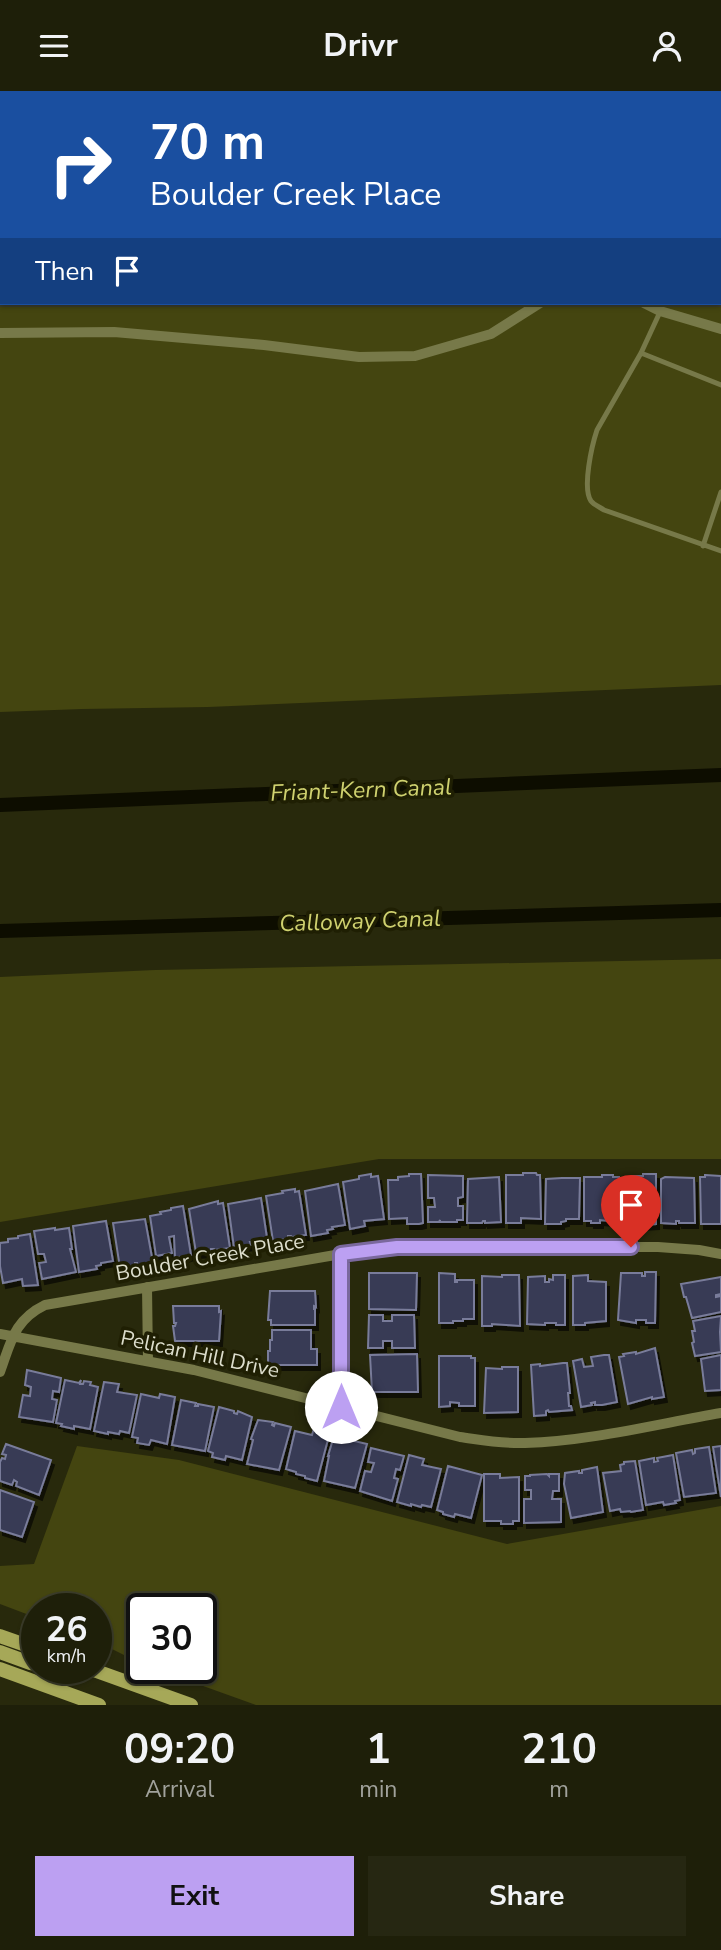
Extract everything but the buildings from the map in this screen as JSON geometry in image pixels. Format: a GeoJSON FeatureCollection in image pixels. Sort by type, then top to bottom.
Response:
{"type":"FeatureCollection","features":[{"type":"Feature","properties":{"kind":"main road"},"geometry":{"type":"LineString","coordinates":[[0,1636],[21,1643]]}},
{"type":"Feature","properties":{"kind":"main road"},"geometry":{"type":"LineString","coordinates":[[0,1652],[21,1660]]}},
{"type":"Feature","properties":{"kind":"main road"},"geometry":{"type":"LineString","coordinates":[[0,1669],[99,1705]]}},
{"type":"Feature","properties":{"kind":"main road"},"geometry":{"type":"LineString","coordinates":[[112,1677],[191,1705]]}},
{"type":"Feature","properties":{"kind":"street"},"geometry":{"type":"LineString","coordinates":[[0,333],[114,332],[264,345],[359,357],[415,356],[491,334],[537,305]]}},
{"type":"Feature","properties":{"kind":"street"},"geometry":{"type":"LineString","coordinates":[[648,305],[721,329]]}},
{"type":"Feature","properties":{"kind":"street","name":"Boulder Creek Place"},"geometry":{"type":"LineString","coordinates":[[13,1336],[23,1319],[45,1305],[341,1254],[397,1247],[668,1247],[721,1254]]}},
{"type":"Feature","properties":{"kind":"street"},"geometry":{"type":"LineString","coordinates":[[341,1254],[341,1407]]}},
{"type":"Feature","properties":{"kind":"street"},"geometry":{"type":"LineString","coordinates":[[147,1286],[148,1361]]}},
{"type":"Feature","properties":{"kind":"street","name":"Pelican Hill Drive"},"geometry":{"type":"LineString","coordinates":[[0,1333],[194,1370],[460,1437],[491,1442],[562,1441],[721,1413]]}},
{"type":"Feature","properties":{"kind":"street"},"geometry":{"type":"LineString","coordinates":[[0,1372],[13,1336]]}},
{"type":"Feature","properties":{"kind":"lane"},"geometry":{"type":"LineString","coordinates":[[660,311],[641,353],[597,430],[587,492],[592,503],[604,510],[721,551]]}},
{"type":"Feature","properties":{"kind":"lane"},"geometry":{"type":"LineString","coordinates":[[641,353],[721,385]]}},
{"type":"Feature","properties":{"kind":"lane"},"geometry":{"type":"LineString","coordinates":[[703,545],[721,492]]}},
{"type":"Feature","properties":{"kind":"shaded area"},"geometry":{"type":"Polygon","coordinates":[[[0,305],[721,305],[721,685],[208,707],[0,712],[0,305]]]}},
{"type":"Feature","properties":{"kind":"shaded area"},"geometry":{"type":"Polygon","coordinates":[[[721,959],[721,1159],[379,1159],[0,1222],[0,977],[155,970],[721,959]]]}},
{"type":"Feature","properties":{"kind":"shaded area"},"geometry":{"type":"Polygon","coordinates":[[[77,1446],[179,1460],[507,1544],[721,1506],[721,1705],[256,1705],[198,1684],[217,1684],[217,1593],[126,1593],[126,1656],[112,1649],[112,1593],[21,1593],[21,1612],[0,1604],[0,1566],[34,1564],[77,1446]]]}},
{"type":"Feature","properties":{"kind":"waterway","name":"Friant-Kern Canal"},"geometry":{"type":"LineString","coordinates":[[0,805],[721,775]]}},
{"type":"Feature","properties":{"kind":"waterway","name":"Calloway Canal"},"geometry":{"type":"LineString","coordinates":[[0,931],[721,910]]}},
{"type":"Feature","properties":{"kind":"route"},"geometry":{"type":"LineString","coordinates":[[341,1407],[341,1254],[397,1247],[631,1247]]}}]}
